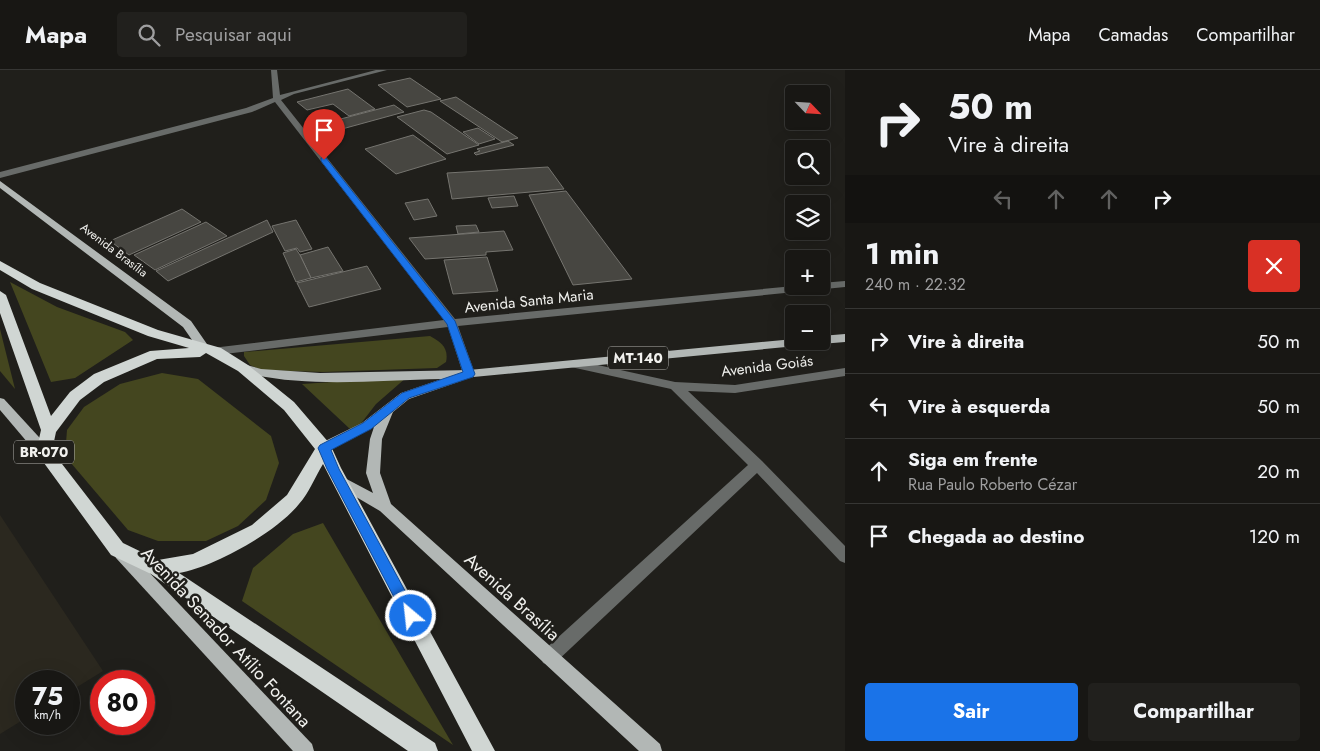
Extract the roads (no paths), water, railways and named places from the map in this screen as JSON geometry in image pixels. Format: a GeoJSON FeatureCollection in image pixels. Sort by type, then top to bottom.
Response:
{"type":"FeatureCollection","features":[{"type":"Feature","properties":{"kind":"highway"},"geometry":{"type":"LineString","coordinates":[[0,266],[36,286],[153,333],[210,349],[243,368],[289,406],[324,448],[339,480],[484,751]]}},
{"type":"Feature","properties":{"kind":"highway","name":"BR-070"},"geometry":{"type":"LineString","coordinates":[[0,295],[49,430]]}},
{"type":"Feature","properties":{"kind":"highway","name":"BR-070"},"geometry":{"type":"LineString","coordinates":[[44,452],[49,430],[74,396],[99,378],[155,354],[210,349]]}},
{"type":"Feature","properties":{"kind":"highway"},"geometry":{"type":"LineString","coordinates":[[157,568],[195,562],[258,530],[293,500],[324,448]]}},
{"type":"Feature","properties":{"kind":"highway","name":"Avenida Senador Atílio Fontana"},"geometry":{"type":"LineString","coordinates":[[44,452],[117,549],[157,568]]}},
{"type":"Feature","properties":{"kind":"highway","name":"BR-070"},"geometry":{"type":"LineString","coordinates":[[157,568],[427,751]]}},
{"type":"Feature","properties":{"kind":"main road","name":"Avenida Brasília"},"geometry":{"type":"LineString","coordinates":[[0,184],[187,324],[210,349]]}},
{"type":"Feature","properties":{"kind":"main road"},"geometry":{"type":"LineString","coordinates":[[830,339],[845,338]]}},
{"type":"Feature","properties":{"kind":"main road","name":"MT-140"},"geometry":{"type":"LineString","coordinates":[[243,368],[261,373],[320,377],[469,374],[785,343]]}},
{"type":"Feature","properties":{"kind":"main road","name":"MT-140"},"geometry":{"type":"LineString","coordinates":[[324,448],[367,426],[406,396],[469,374]]}},
{"type":"Feature","properties":{"kind":"main road","name":"Avenida Senador Atílio Fontana"},"geometry":{"type":"LineString","coordinates":[[0,402],[44,452]]}},
{"type":"Feature","properties":{"kind":"main road"},"geometry":{"type":"LineString","coordinates":[[385,507],[373,474],[376,439],[388,410]]}},
{"type":"Feature","properties":{"kind":"main road","name":"Avenida Brasília"},"geometry":{"type":"LineString","coordinates":[[339,480],[385,507],[653,751]]}},
{"type":"Feature","properties":{"kind":"main road","name":"Avenida Senador Atílio Fontana"},"geometry":{"type":"LineString","coordinates":[[117,549],[305,751]]}},
{"type":"Feature","properties":{"kind":"street"},"geometry":{"type":"LineString","coordinates":[[274,70],[277,100],[452,323],[469,374]]}},
{"type":"Feature","properties":{"kind":"street"},"geometry":{"type":"LineString","coordinates":[[0,176],[249,110],[292,93],[384,70]]}},
{"type":"Feature","properties":{"kind":"street","name":"Avenida Santa Maria"},"geometry":{"type":"LineString","coordinates":[[210,349],[845,284]]}},
{"type":"Feature","properties":{"kind":"street","name":"Avenida Goiás"},"geometry":{"type":"LineString","coordinates":[[575,364],[675,386],[735,389],[845,372]]}},
{"type":"Feature","properties":{"kind":"street"},"geometry":{"type":"LineString","coordinates":[[675,386],[757,465],[845,556]]}},
{"type":"Feature","properties":{"kind":"street"},"geometry":{"type":"LineString","coordinates":[[549,657],[757,465]]}}]}
